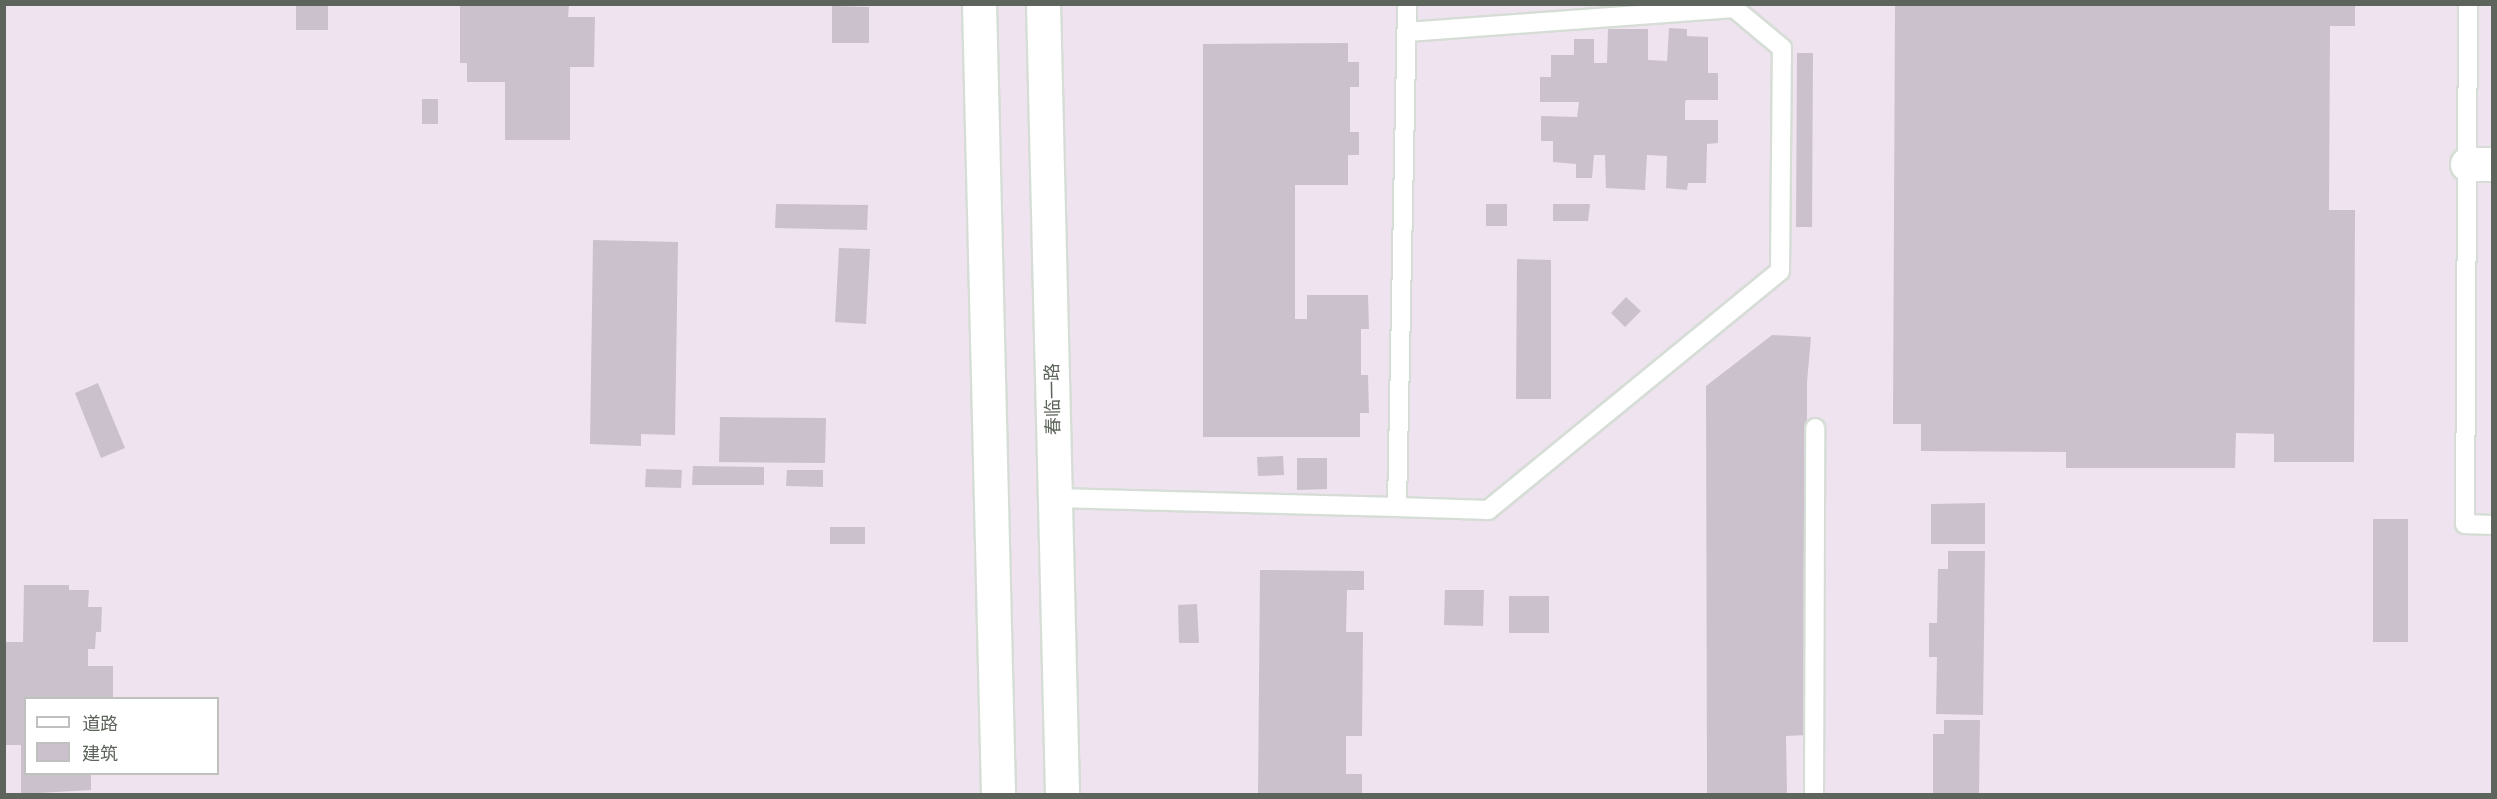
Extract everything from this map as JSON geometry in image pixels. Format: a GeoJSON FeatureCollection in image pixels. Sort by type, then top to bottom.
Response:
{"type":"FeatureCollection","features":[{"type":"Feature","properties":{"kind":"main road"},"geometry":{"type":"LineString","coordinates":[[980,4],[998,795]]}},
{"type":"Feature","properties":{"kind":"main road","name":"春临一路"},"geometry":{"type":"LineString","coordinates":[[1043,4],[1062,795]]}},
{"type":"Feature","properties":{"kind":"lane"},"geometry":{"type":"LineString","coordinates":[[1397,507],[1407,4]]}},
{"type":"Feature","properties":{"kind":"lane"},"geometry":{"type":"LineString","coordinates":[[2468,4],[2480,164],[2465,524],[2493,525]]}},
{"type":"Feature","properties":{"kind":"lane"},"geometry":{"type":"LineString","coordinates":[[1055,498],[1488,510],[1780,271],[1782,48],[1734,8],[1407,32]]}},
{"type":"Feature","properties":{"kind":"lane"},"geometry":{"type":"LineString","coordinates":[[1814,795],[1815,428]]}},
{"type":"Feature","properties":{"kind":"building"},"geometry":{"type":"Polygon","coordinates":[[[296,4],[328,4],[328,30],[296,30],[296,4]]]}},
{"type":"Feature","properties":{"kind":"building"},"geometry":{"type":"Polygon","coordinates":[[[460,4],[569,4],[568,17],[595,17],[594,67],[570,67],[570,140],[505,140],[505,82],[467,82],[467,63],[460,63],[460,4]]]}},
{"type":"Feature","properties":{"kind":"building"},"geometry":{"type":"Polygon","coordinates":[[[1895,4],[2355,4],[2355,26],[2330,26],[2329,210],[2355,210],[2354,462],[2274,462],[2274,434],[2236,433],[2235,468],[2066,468],[2066,452],[1921,451],[1921,424],[1893,424],[1895,4]]]}},
{"type":"Feature","properties":{"kind":"building"},"geometry":{"type":"Polygon","coordinates":[[[832,6],[869,7],[869,43],[832,43],[832,6]]]}},
{"type":"Feature","properties":{"kind":"building"},"geometry":{"type":"Polygon","coordinates":[[[1669,28],[1687,29],[1687,36],[1708,37],[1708,73],[1718,73],[1718,100],[1686,100],[1685,103],[1685,120],[1718,120],[1718,143],[1707,144],[1706,183],[1688,183],[1687,190],[1666,188],[1667,156],[1647,155],[1645,190],[1606,188],[1605,155],[1594,155],[1592,178],[1576,178],[1576,164],[1553,162],[1553,141],[1541,141],[1541,116],[1577,117],[1579,102],[1540,102],[1540,77],[1551,77],[1551,55],[1574,55],[1574,39],[1594,39],[1594,63],[1607,63],[1608,29],[1648,29],[1648,60],[1667,61],[1669,28]]]}},
{"type":"Feature","properties":{"kind":"building"},"geometry":{"type":"Polygon","coordinates":[[[1348,43],[1348,62],[1359,62],[1359,87],[1350,87],[1350,132],[1359,132],[1359,155],[1348,155],[1348,185],[1295,185],[1295,319],[1307,319],[1307,295],[1368,295],[1369,329],[1361,329],[1361,375],[1368,375],[1369,413],[1360,413],[1360,437],[1203,437],[1203,44],[1348,43]]]}},
{"type":"Feature","properties":{"kind":"building"},"geometry":{"type":"Polygon","coordinates":[[[1797,53],[1813,53],[1812,227],[1796,227],[1797,53]]]}},
{"type":"Feature","properties":{"kind":"building"},"geometry":{"type":"Polygon","coordinates":[[[422,99],[438,99],[438,124],[422,124],[422,99]]]}},
{"type":"Feature","properties":{"kind":"building"},"geometry":{"type":"Polygon","coordinates":[[[776,204],[868,205],[867,230],[775,228],[776,204]]]}},
{"type":"Feature","properties":{"kind":"building"},"geometry":{"type":"Polygon","coordinates":[[[1486,204],[1507,204],[1507,226],[1486,226],[1486,204]]]}},
{"type":"Feature","properties":{"kind":"building"},"geometry":{"type":"Polygon","coordinates":[[[1553,204],[1590,204],[1588,221],[1553,221],[1553,204]]]}},
{"type":"Feature","properties":{"kind":"building"},"geometry":{"type":"Polygon","coordinates":[[[593,240],[678,242],[675,435],[641,434],[641,446],[590,444],[593,240]]]}},
{"type":"Feature","properties":{"kind":"building"},"geometry":{"type":"Polygon","coordinates":[[[839,248],[870,249],[866,324],[835,322],[839,248]]]}},
{"type":"Feature","properties":{"kind":"building"},"geometry":{"type":"Polygon","coordinates":[[[1517,259],[1551,260],[1551,399],[1516,399],[1517,259]]]}},
{"type":"Feature","properties":{"kind":"building"},"geometry":{"type":"Polygon","coordinates":[[[1626,297],[1641,311],[1625,327],[1611,313],[1626,297]]]}},
{"type":"Feature","properties":{"kind":"building"},"geometry":{"type":"Polygon","coordinates":[[[1772,335],[1811,337],[1807,382],[1807,735],[1786,736],[1787,794],[1707,794],[1706,386],[1772,335]]]}},
{"type":"Feature","properties":{"kind":"building"},"geometry":{"type":"Polygon","coordinates":[[[98,383],[125,448],[101,458],[75,393],[98,383]]]}},
{"type":"Feature","properties":{"kind":"building"},"geometry":{"type":"Polygon","coordinates":[[[720,417],[826,418],[825,463],[719,462],[720,417]]]}},
{"type":"Feature","properties":{"kind":"building"},"geometry":{"type":"Polygon","coordinates":[[[1283,456],[1284,475],[1258,476],[1257,457],[1283,456]]]}},
{"type":"Feature","properties":{"kind":"building"},"geometry":{"type":"Polygon","coordinates":[[[1297,458],[1327,458],[1327,489],[1297,490],[1297,458]]]}},
{"type":"Feature","properties":{"kind":"building"},"geometry":{"type":"Polygon","coordinates":[[[693,466],[764,467],[764,485],[692,485],[693,466]]]}},
{"type":"Feature","properties":{"kind":"building"},"geometry":{"type":"Polygon","coordinates":[[[646,469],[682,470],[681,488],[645,487],[646,469]]]}},
{"type":"Feature","properties":{"kind":"building"},"geometry":{"type":"Polygon","coordinates":[[[787,470],[823,470],[823,487],[786,486],[787,470]]]}},
{"type":"Feature","properties":{"kind":"building"},"geometry":{"type":"Polygon","coordinates":[[[1985,503],[1985,544],[1931,544],[1931,504],[1985,503]]]}},
{"type":"Feature","properties":{"kind":"building"},"geometry":{"type":"Polygon","coordinates":[[[2373,519],[2408,519],[2408,642],[2373,642],[2373,519]]]}},
{"type":"Feature","properties":{"kind":"building"},"geometry":{"type":"Polygon","coordinates":[[[830,527],[865,527],[865,544],[830,544],[830,527]]]}},
{"type":"Feature","properties":{"kind":"building"},"geometry":{"type":"Polygon","coordinates":[[[1948,551],[1985,551],[1983,715],[1936,714],[1937,657],[1929,657],[1929,623],[1937,623],[1938,569],[1948,569],[1948,551]]]}},
{"type":"Feature","properties":{"kind":"building"},"geometry":{"type":"Polygon","coordinates":[[[1260,570],[1364,571],[1364,590],[1347,590],[1346,632],[1363,632],[1362,736],[1346,736],[1346,774],[1362,774],[1362,794],[1258,794],[1260,570]]]}},
{"type":"Feature","properties":{"kind":"building"},"geometry":{"type":"Polygon","coordinates":[[[24,585],[69,585],[69,590],[89,590],[88,607],[102,607],[101,632],[96,632],[95,649],[88,649],[88,666],[113,666],[113,697],[24,697],[24,775],[91,775],[91,790],[21,794],[21,745],[4,745],[4,642],[23,642],[24,585]]]}},
{"type":"Feature","properties":{"kind":"building"},"geometry":{"type":"Polygon","coordinates":[[[1445,590],[1484,590],[1483,626],[1444,625],[1445,590]]]}},
{"type":"Feature","properties":{"kind":"building"},"geometry":{"type":"Polygon","coordinates":[[[1509,596],[1549,596],[1549,633],[1509,633],[1509,596]]]}},
{"type":"Feature","properties":{"kind":"building"},"geometry":{"type":"Polygon","coordinates":[[[1197,604],[1199,643],[1179,643],[1178,605],[1197,604]]]}},
{"type":"Feature","properties":{"kind":"building"},"geometry":{"type":"Polygon","coordinates":[[[1944,720],[1980,720],[1979,794],[1933,794],[1933,734],[1944,734],[1944,720]]]}}]}
